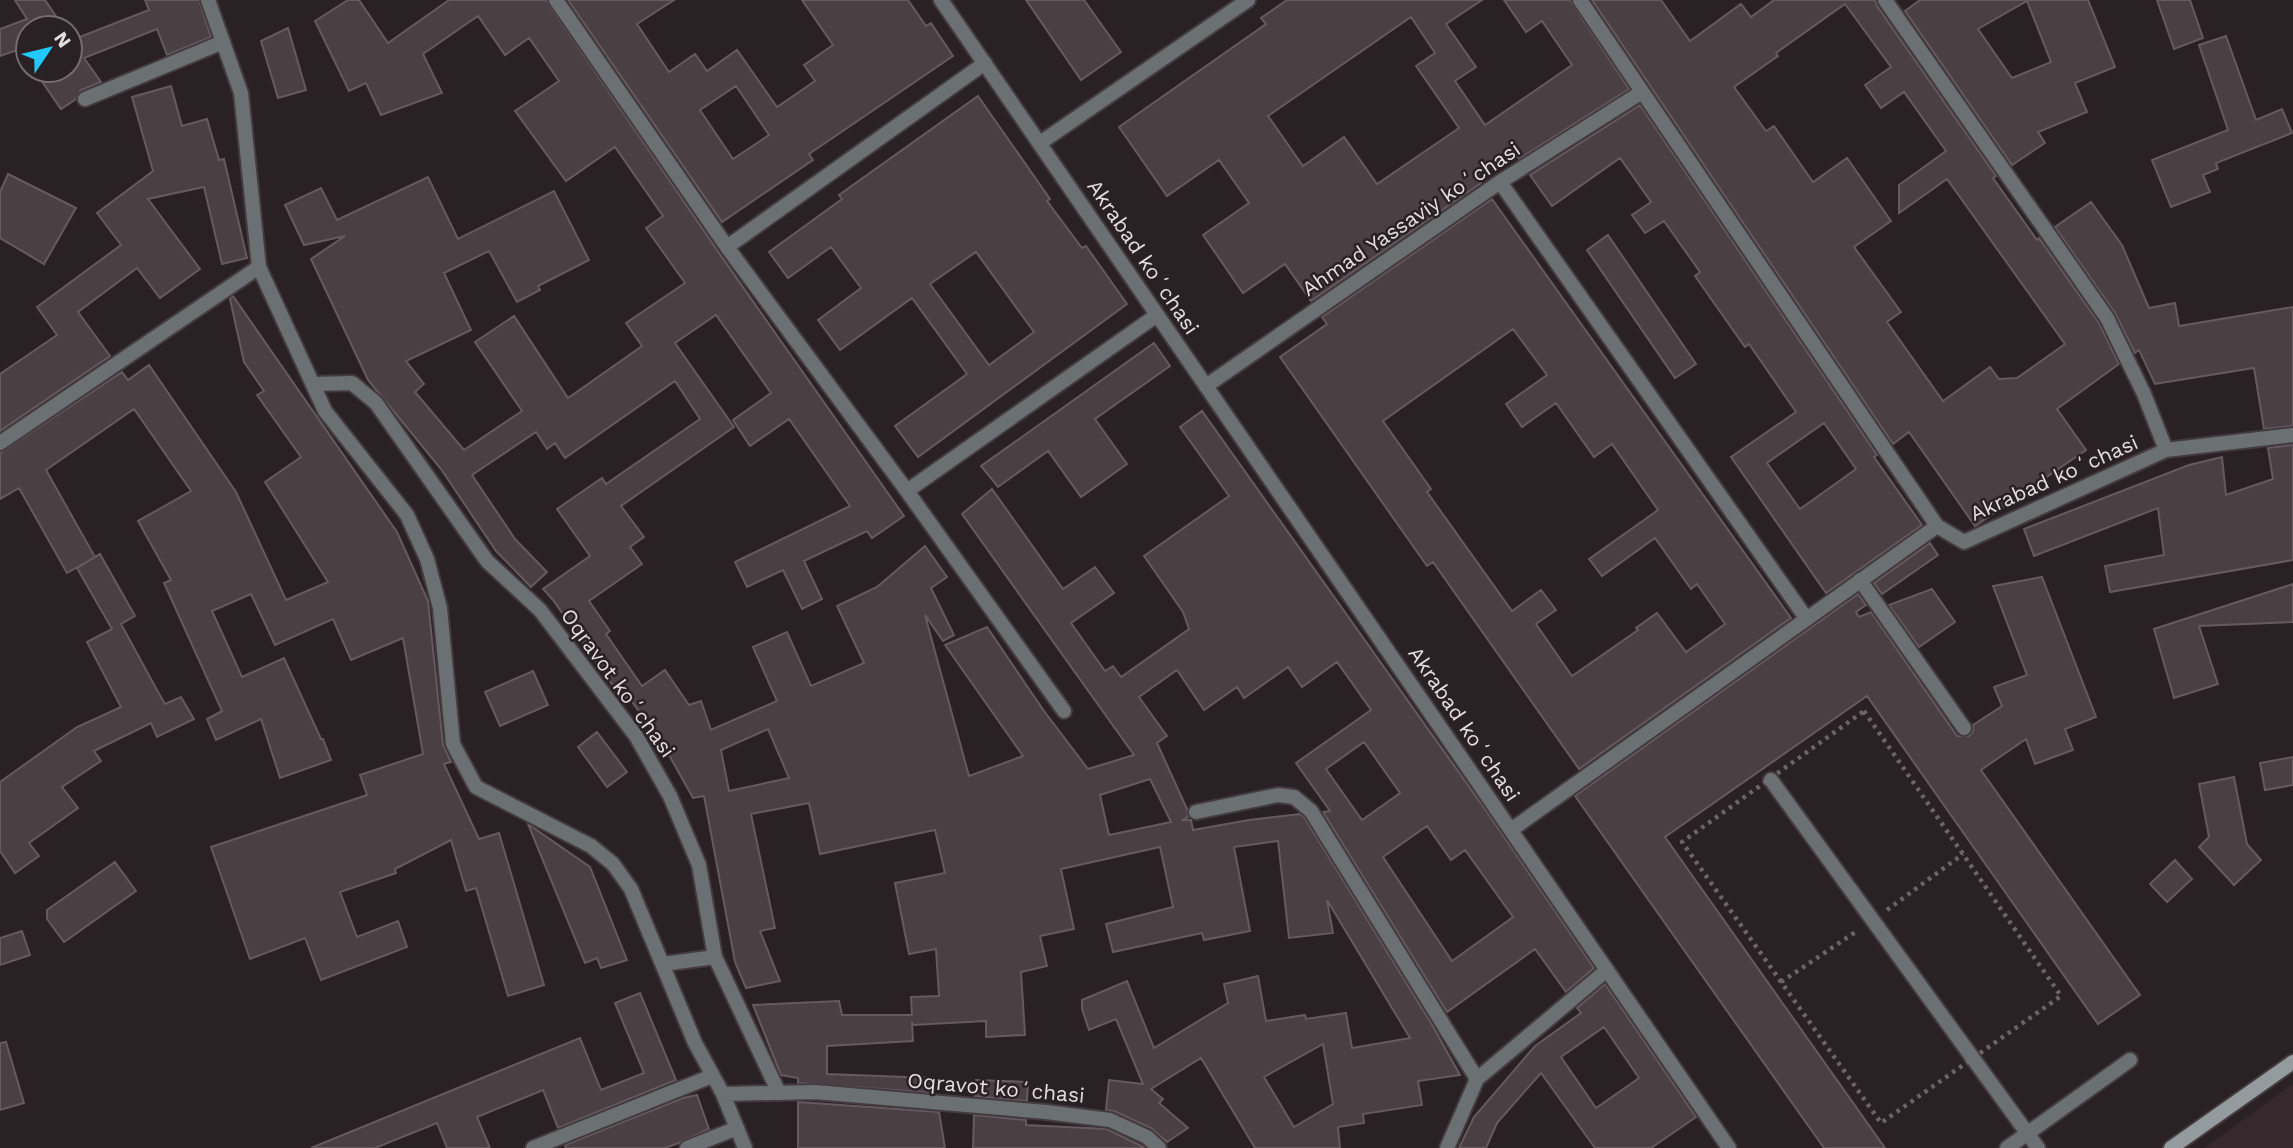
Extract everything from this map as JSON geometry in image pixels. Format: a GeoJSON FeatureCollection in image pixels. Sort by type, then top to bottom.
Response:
{"type":"FeatureCollection","features":[{"type":"Feature","properties":{"kind":"main road"},"geometry":{"type":"LineString","coordinates":[[2174,1147],[2293,1062]]}},
{"type":"Feature","properties":{"kind":"street"},"geometry":{"type":"LineString","coordinates":[[208,0],[242,93],[259,267],[325,411],[407,514],[427,559],[440,608],[453,744],[476,787],[592,846],[614,864],[631,889],[695,1043],[723,1094],[745,1148]]}},
{"type":"Feature","properties":{"kind":"street"},"geometry":{"type":"LineString","coordinates":[[556,0],[727,247],[1064,711]]}},
{"type":"Feature","properties":{"kind":"street","name":"Akrabad koʻchasi"},"geometry":{"type":"LineString","coordinates":[[942,0],[1511,830],[1937,526],[1964,542],[2166,450],[2293,435]]}},
{"type":"Feature","properties":{"kind":"street"},"geometry":{"type":"LineString","coordinates":[[1040,143],[1248,0]]}},
{"type":"Feature","properties":{"kind":"street"},"geometry":{"type":"LineString","coordinates":[[1580,0],[1937,526]]}},
{"type":"Feature","properties":{"kind":"street"},"geometry":{"type":"LineString","coordinates":[[1885,0],[2107,318],[2144,394],[2166,450]]}},
{"type":"Feature","properties":{"kind":"street"},"geometry":{"type":"LineString","coordinates":[[85,99],[223,42]]}},
{"type":"Feature","properties":{"kind":"street"},"geometry":{"type":"LineString","coordinates":[[727,247],[985,63]]}},
{"type":"Feature","properties":{"kind":"street","name":"Ahmad Yassaviy koʻchasi"},"geometry":{"type":"LineString","coordinates":[[1206,386],[1500,182],[1642,92]]}},
{"type":"Feature","properties":{"kind":"street"},"geometry":{"type":"LineString","coordinates":[[1500,182],[1806,618]]}},
{"type":"Feature","properties":{"kind":"street"},"geometry":{"type":"LineString","coordinates":[[0,443],[259,267]]}},
{"type":"Feature","properties":{"kind":"street"},"geometry":{"type":"LineString","coordinates":[[906,491],[1157,315]]}},
{"type":"Feature","properties":{"kind":"street","name":"Oqravot koʻchasi"},"geometry":{"type":"LineString","coordinates":[[313,384],[352,383],[376,402],[487,561],[540,610],[636,736],[670,796],[699,865],[715,957],[779,1093]]}},
{"type":"Feature","properties":{"kind":"street"},"geometry":{"type":"LineString","coordinates":[[1860,580],[1964,728]]}},
{"type":"Feature","properties":{"kind":"street"},"geometry":{"type":"LineString","coordinates":[[1771,780],[2038,1148]]}},
{"type":"Feature","properties":{"kind":"street"},"geometry":{"type":"LineString","coordinates":[[1196,811],[1279,795],[1294,797],[1311,811],[1478,1079]]}},
{"type":"Feature","properties":{"kind":"street"},"geometry":{"type":"LineString","coordinates":[[1511,830],[1729,1148]]}},
{"type":"Feature","properties":{"kind":"street"},"geometry":{"type":"LineString","coordinates":[[663,964],[715,957]]}},
{"type":"Feature","properties":{"kind":"street"},"geometry":{"type":"LineString","coordinates":[[1447,1148],[1478,1079],[1607,970]]}},
{"type":"Feature","properties":{"kind":"street"},"geometry":{"type":"LineString","coordinates":[[2007,1148],[2130,1060]]}},
{"type":"Feature","properties":{"kind":"street"},"geometry":{"type":"LineString","coordinates":[[533,1148],[712,1076]]}},
{"type":"Feature","properties":{"kind":"street","name":"Oqravot koʻchasi"},"geometry":{"type":"LineString","coordinates":[[723,1094],[828,1093],[1110,1120],[1147,1137],[1159,1148]]}},
{"type":"Feature","properties":{"kind":"street"},"geometry":{"type":"LineString","coordinates":[[687,1148],[737,1128]]}},
{"type":"Feature","properties":{"kind":"shaded area"},"geometry":{"type":"Polygon","coordinates":[[[2293,1084],[2293,1148],[2204,1148],[2293,1084]]]}},
{"type":"Feature","properties":{"kind":"building"},"geometry":{"type":"Polygon","coordinates":[[[15,0],[45,0],[54,14],[24,14],[15,0]]]}},
{"type":"Feature","properties":{"kind":"building"},"geometry":{"type":"Polygon","coordinates":[[[145,0],[199,0],[211,37],[167,55],[157,29],[84,58],[84,35],[149,10],[145,0]]]}},
{"type":"Feature","properties":{"kind":"building"},"geometry":{"type":"Polygon","coordinates":[[[348,0],[359,0],[388,43],[449,0],[546,0],[904,516],[872,538],[867,531],[804,561],[822,599],[802,609],[783,570],[747,587],[735,562],[850,506],[789,419],[750,446],[733,420],[771,393],[716,315],[675,343],[734,427],[621,506],[644,537],[630,547],[642,564],[589,601],[610,631],[606,634],[642,686],[665,670],[689,705],[701,701],[711,730],[777,701],[753,647],[787,632],[811,686],[864,663],[837,606],[877,587],[925,546],[947,577],[931,588],[954,635],[943,641],[925,615],[969,776],[1023,756],[945,645],[987,627],[1044,711],[1088,769],[1134,755],[962,514],[992,489],[1063,589],[1095,567],[1114,593],[1071,623],[1105,671],[1113,666],[1121,677],[1189,629],[1183,612],[1144,556],[1229,496],[1180,427],[1202,411],[1487,812],[1594,968],[1566,992],[1535,949],[1447,1012],[1323,812],[1330,811],[1296,763],[1371,710],[1337,662],[1302,687],[1288,667],[1244,698],[1237,687],[1204,710],[1177,670],[1139,697],[1167,736],[1157,743],[1187,809],[1188,817],[1182,820],[1191,820],[1193,830],[1300,814],[1304,817],[1460,1075],[1418,1081],[1422,1105],[1363,1114],[1364,1123],[1338,1127],[1340,1148],[1255,1148],[1201,1058],[1151,1089],[1163,1099],[1159,1103],[1188,1128],[1167,1142],[1151,1128],[1106,1110],[1109,1080],[1143,1084],[1116,1019],[1089,1030],[1082,1000],[1127,981],[1154,1048],[1228,1003],[1224,984],[1258,976],[1266,1021],[1346,1013],[1352,1048],[1410,1038],[1327,900],[1333,933],[1289,938],[1278,841],[1234,847],[1250,931],[1204,940],[1202,933],[1113,952],[1106,924],[1173,907],[1160,847],[1061,869],[1074,929],[1040,936],[1047,966],[1021,972],[1025,1035],[986,1037],[986,1021],[913,1025],[912,1022],[913,1041],[827,1046],[827,1074],[932,1078],[935,1093],[798,1083],[798,1078],[781,1075],[753,1005],[839,1001],[842,1015],[912,1015],[911,997],[939,996],[936,949],[909,954],[895,883],[945,873],[935,830],[820,854],[809,803],[751,814],[775,928],[760,931],[780,981],[746,988],[735,962],[704,796],[693,798],[665,748],[628,696],[623,700],[543,589],[590,556],[557,509],[602,478],[606,484],[700,419],[675,381],[565,458],[555,443],[547,449],[536,432],[472,475],[515,539],[547,572],[531,587],[496,551],[441,469],[368,380],[311,259],[345,236],[304,245],[285,205],[321,188],[337,220],[428,177],[458,239],[554,191],[589,260],[538,286],[540,290],[517,302],[489,251],[444,273],[471,330],[406,361],[424,384],[415,392],[464,450],[522,411],[475,342],[514,316],[568,398],[642,346],[626,323],[685,283],[646,228],[663,216],[615,147],[566,181],[515,111],[559,81],[529,38],[505,55],[478,16],[423,54],[442,93],[381,115],[366,83],[349,91],[315,21],[348,0]],[[768,729],[721,750],[729,791],[789,778],[768,729]],[[1364,742],[1326,769],[1362,820],[1400,793],[1364,742]],[[1150,779],[1100,795],[1109,835],[1171,822],[1150,779]],[[1427,826],[1383,857],[1452,961],[1513,917],[1465,850],[1451,860],[1427,826]],[[1323,1044],[1264,1077],[1294,1127],[1333,1104],[1323,1044]]]}},
{"type":"Feature","properties":{"kind":"building"},"geometry":{"type":"Polygon","coordinates":[[[568,0],[674,0],[637,24],[669,72],[695,54],[707,71],[737,50],[777,107],[815,81],[804,65],[833,45],[802,0],[908,0],[926,26],[931,23],[953,56],[809,154],[813,160],[722,222],[568,0]],[[736,86],[700,110],[733,159],[769,135],[736,86]]]}},
{"type":"Feature","properties":{"kind":"building"},"geometry":{"type":"Polygon","coordinates":[[[1026,0],[1084,0],[1121,52],[1081,80],[1026,0]]]}},
{"type":"Feature","properties":{"kind":"building"},"geometry":{"type":"Polygon","coordinates":[[[1287,0],[1482,0],[1446,24],[1476,67],[1455,81],[1485,125],[1572,65],[1542,21],[1526,32],[1504,0],[1570,0],[1629,89],[1519,159],[1513,150],[1476,176],[1481,183],[1311,301],[1285,264],[1243,293],[1203,235],[1249,203],[1219,160],[1167,196],[1119,127],[1266,24],[1261,18],[1287,0]],[[1411,17],[1268,116],[1303,166],[1344,137],[1377,184],[1459,128],[1416,66],[1435,53],[1411,17]]]}},
{"type":"Feature","properties":{"kind":"building"},"geometry":{"type":"Polygon","coordinates":[[[1592,0],[1661,0],[1690,41],[1741,4],[1751,17],[1774,0],[1875,0],[1996,176],[1993,178],[2099,323],[2119,364],[2057,409],[2086,450],[1975,526],[1909,432],[1893,444],[1592,0]],[[1845,4],[1734,87],[1766,131],[1774,126],[1813,182],[1847,158],[1891,221],[1854,247],[1901,312],[1887,322],[1943,401],[1990,367],[1999,379],[2017,378],[2065,344],[1947,179],[1899,213],[1899,185],[1946,151],[1904,92],[1881,108],[1865,85],[1891,67],[1845,4]]]}},
{"type":"Feature","properties":{"kind":"building"},"geometry":{"type":"Polygon","coordinates":[[[1920,0],[2088,0],[2115,67],[2075,83],[2087,112],[2038,132],[2045,143],[2012,165],[1905,11],[1920,0]],[[2027,1],[1978,29],[2012,78],[2051,62],[2027,1]]]}},
{"type":"Feature","properties":{"kind":"building"},"geometry":{"type":"Polygon","coordinates":[[[2157,0],[2190,0],[2203,38],[2174,49],[2157,0]]]}},
{"type":"Feature","properties":{"kind":"building"},"geometry":{"type":"Polygon","coordinates":[[[14,24],[14,51],[0,56],[0,29],[14,24]]]}},
{"type":"Feature","properties":{"kind":"building"},"geometry":{"type":"Polygon","coordinates":[[[288,28],[306,90],[278,98],[261,41],[288,28]]]}},
{"type":"Feature","properties":{"kind":"building"},"geometry":{"type":"Polygon","coordinates":[[[2226,36],[2256,120],[2282,109],[2292,133],[2216,163],[2218,169],[2203,175],[2210,192],[2171,207],[2152,160],[2228,130],[2199,45],[2226,36]]]}},
{"type":"Feature","properties":{"kind":"building"},"geometry":{"type":"Polygon","coordinates":[[[84,58],[101,82],[81,90],[76,99],[61,109],[44,84],[84,84],[84,58]]]}},
{"type":"Feature","properties":{"kind":"building"},"geometry":{"type":"Polygon","coordinates":[[[171,86],[182,126],[207,119],[219,160],[224,159],[247,258],[222,264],[204,187],[148,199],[200,269],[160,298],[137,268],[78,312],[110,356],[0,431],[0,374],[57,335],[37,307],[121,245],[97,213],[153,171],[132,97],[171,86]]]}},
{"type":"Feature","properties":{"kind":"building"},"geometry":{"type":"Polygon","coordinates":[[[978,96],[1050,199],[1047,201],[1082,248],[1086,246],[1127,304],[918,457],[895,426],[967,374],[912,298],[840,350],[818,320],[861,288],[831,247],[788,278],[769,252],[842,199],[839,195],[978,96]],[[976,252],[930,284],[989,365],[1034,332],[976,252]]]}},
{"type":"Feature","properties":{"kind":"building"},"geometry":{"type":"Polygon","coordinates":[[[1640,105],[1922,525],[1826,593],[1731,457],[1796,412],[1749,344],[1745,347],[1695,276],[1700,272],[1664,221],[1645,233],[1632,215],[1651,202],[1620,158],[1552,206],[1530,175],[1640,105]],[[1824,423],[1767,463],[1800,509],[1856,469],[1824,423]]]}},
{"type":"Feature","properties":{"kind":"building"},"geometry":{"type":"Polygon","coordinates":[[[8,174],[76,208],[44,264],[0,238],[0,192],[8,174]]]}},
{"type":"Feature","properties":{"kind":"building"},"geometry":{"type":"Polygon","coordinates":[[[1492,199],[1791,618],[1579,769],[1433,562],[1427,566],[1280,357],[1327,324],[1322,317],[1492,199]],[[1513,329],[1383,421],[1431,489],[1427,492],[1512,611],[1541,590],[1556,610],[1536,624],[1572,676],[1638,630],[1636,628],[1657,613],[1686,652],[1725,624],[1697,584],[1691,589],[1655,538],[1602,576],[1589,559],[1658,510],[1612,444],[1594,457],[1556,403],[1522,427],[1506,404],[1547,375],[1513,329]]]}},
{"type":"Feature","properties":{"kind":"building"},"geometry":{"type":"Polygon","coordinates":[[[2091,202],[2122,245],[2149,308],[2175,303],[2179,326],[2293,307],[2293,426],[2264,429],[2254,368],[2155,384],[2139,350],[2135,353],[2115,313],[2055,227],[2091,202]]]}},
{"type":"Feature","properties":{"kind":"building"},"geometry":{"type":"Polygon","coordinates":[[[1608,235],[1696,364],[1675,378],[1587,250],[1608,235]]]}},
{"type":"Feature","properties":{"kind":"building"},"geometry":{"type":"Polygon","coordinates":[[[233,296],[397,532],[428,601],[443,745],[451,762],[444,764],[479,839],[499,833],[544,985],[508,996],[476,888],[466,891],[451,840],[395,869],[396,873],[340,892],[357,937],[398,921],[407,947],[321,980],[305,938],[250,959],[211,847],[367,795],[360,775],[423,754],[403,638],[351,660],[333,619],[275,645],[251,594],[212,611],[242,677],[284,658],[323,739],[331,760],[280,778],[261,719],[216,740],[207,719],[222,711],[164,583],[171,580],[138,521],[191,491],[134,409],[46,470],[95,557],[67,573],[19,488],[0,499],[0,453],[122,372],[128,380],[149,365],[236,492],[286,600],[328,582],[265,482],[301,457],[257,395],[264,391],[244,362],[230,299],[233,296]]]}},
{"type":"Feature","properties":{"kind":"building"},"geometry":{"type":"Polygon","coordinates":[[[1154,343],[1170,366],[1095,419],[1127,464],[1081,497],[1048,451],[998,487],[981,466],[1154,343]]]}},
{"type":"Feature","properties":{"kind":"building"},"geometry":{"type":"Polygon","coordinates":[[[2293,445],[2293,560],[2110,592],[2105,566],[2164,555],[2158,508],[2034,556],[2024,529],[2189,465],[2222,457],[2226,495],[2273,479],[2268,448],[2293,445]]]}},
{"type":"Feature","properties":{"kind":"building"},"geometry":{"type":"Polygon","coordinates":[[[1930,543],[1938,555],[1882,594],[1874,583],[1930,543]]]}},
{"type":"Feature","properties":{"kind":"building"},"geometry":{"type":"Polygon","coordinates":[[[100,554],[135,616],[121,624],[157,690],[165,704],[181,697],[194,719],[157,737],[151,723],[94,751],[101,761],[62,787],[78,808],[29,843],[39,856],[15,873],[0,851],[0,782],[77,727],[121,707],[87,642],[112,629],[77,568],[100,554]]]}},
{"type":"Feature","properties":{"kind":"building"},"geometry":{"type":"Polygon","coordinates":[[[2042,577],[2096,717],[2065,729],[2073,750],[2035,764],[2026,739],[1981,770],[2140,995],[2098,1024],[1867,696],[1665,837],[1885,1148],[1824,1148],[1575,796],[1858,594],[1866,605],[1856,612],[1859,617],[1871,612],[1957,736],[1969,736],[1973,725],[2002,706],[1994,687],[2027,675],[1993,586],[2042,577]]]}},
{"type":"Feature","properties":{"kind":"building"},"geometry":{"type":"Polygon","coordinates":[[[2293,584],[2293,622],[2199,626],[2218,684],[2174,698],[2154,629],[2293,584]]]}},
{"type":"Feature","properties":{"kind":"building"},"geometry":{"type":"Polygon","coordinates":[[[1932,589],[1955,622],[1919,647],[1889,605],[1932,589]]]}},
{"type":"Feature","properties":{"kind":"building"},"geometry":{"type":"Polygon","coordinates":[[[533,671],[548,705],[500,726],[485,692],[533,671]]]}},
{"type":"Feature","properties":{"kind":"building"},"geometry":{"type":"Polygon","coordinates":[[[597,732],[627,772],[607,787],[578,747],[597,732]]]}},
{"type":"Feature","properties":{"kind":"building"},"geometry":{"type":"Polygon","coordinates":[[[2293,757],[2293,785],[2265,790],[2260,763],[2293,757]]]}},
{"type":"Feature","properties":{"kind":"building"},"geometry":{"type":"Polygon","coordinates":[[[2234,777],[2247,844],[2261,860],[2234,885],[2199,847],[2209,837],[2199,784],[2234,777]]]}},
{"type":"Feature","properties":{"kind":"building"},"geometry":{"type":"Polygon","coordinates":[[[528,824],[590,867],[627,960],[601,968],[597,958],[585,963],[528,824]]]}},
{"type":"Feature","properties":{"kind":"building"},"geometry":{"type":"Polygon","coordinates":[[[2175,860],[2192,879],[2167,902],[2150,884],[2175,860]]]}},
{"type":"Feature","properties":{"kind":"building"},"geometry":{"type":"Polygon","coordinates":[[[115,862],[136,891],[64,942],[47,919],[47,910],[115,862]]]}},
{"type":"Feature","properties":{"kind":"building"},"geometry":{"type":"Polygon","coordinates":[[[22,931],[30,955],[0,965],[0,938],[22,931]]]}},
{"type":"Feature","properties":{"kind":"building"},"geometry":{"type":"Polygon","coordinates":[[[1605,984],[1696,1117],[1651,1148],[1595,1148],[1541,1073],[1497,1123],[1486,1148],[1459,1148],[1474,1117],[1535,1046],[1581,1013],[1577,1008],[1605,984]],[[1604,1027],[1561,1057],[1596,1108],[1639,1078],[1604,1027]]]}},
{"type":"Feature","properties":{"kind":"building"},"geometry":{"type":"Polygon","coordinates":[[[640,993],[676,1080],[558,1128],[543,1090],[477,1117],[490,1148],[447,1148],[437,1123],[375,1148],[311,1148],[580,1038],[601,1090],[644,1073],[615,1003],[640,993]]]}},
{"type":"Feature","properties":{"kind":"building"},"geometry":{"type":"Polygon","coordinates":[[[6,1042],[24,1103],[0,1110],[0,1043],[6,1042]]]}},
{"type":"Feature","properties":{"kind":"building"},"geometry":{"type":"Polygon","coordinates":[[[976,1080],[1028,1082],[1027,1101],[975,1096],[976,1080]]]}},
{"type":"Feature","properties":{"kind":"building"},"geometry":{"type":"Polygon","coordinates":[[[697,1095],[709,1129],[679,1143],[665,1148],[566,1148],[565,1145],[683,1098],[697,1095]]]}},
{"type":"Feature","properties":{"kind":"building"},"geometry":{"type":"Polygon","coordinates":[[[798,1102],[939,1112],[945,1148],[798,1148],[798,1102]]]}},
{"type":"Feature","properties":{"kind":"building"},"geometry":{"type":"Polygon","coordinates":[[[974,1115],[1026,1120],[1026,1125],[1107,1129],[1145,1148],[973,1148],[974,1115]]]}}]}
